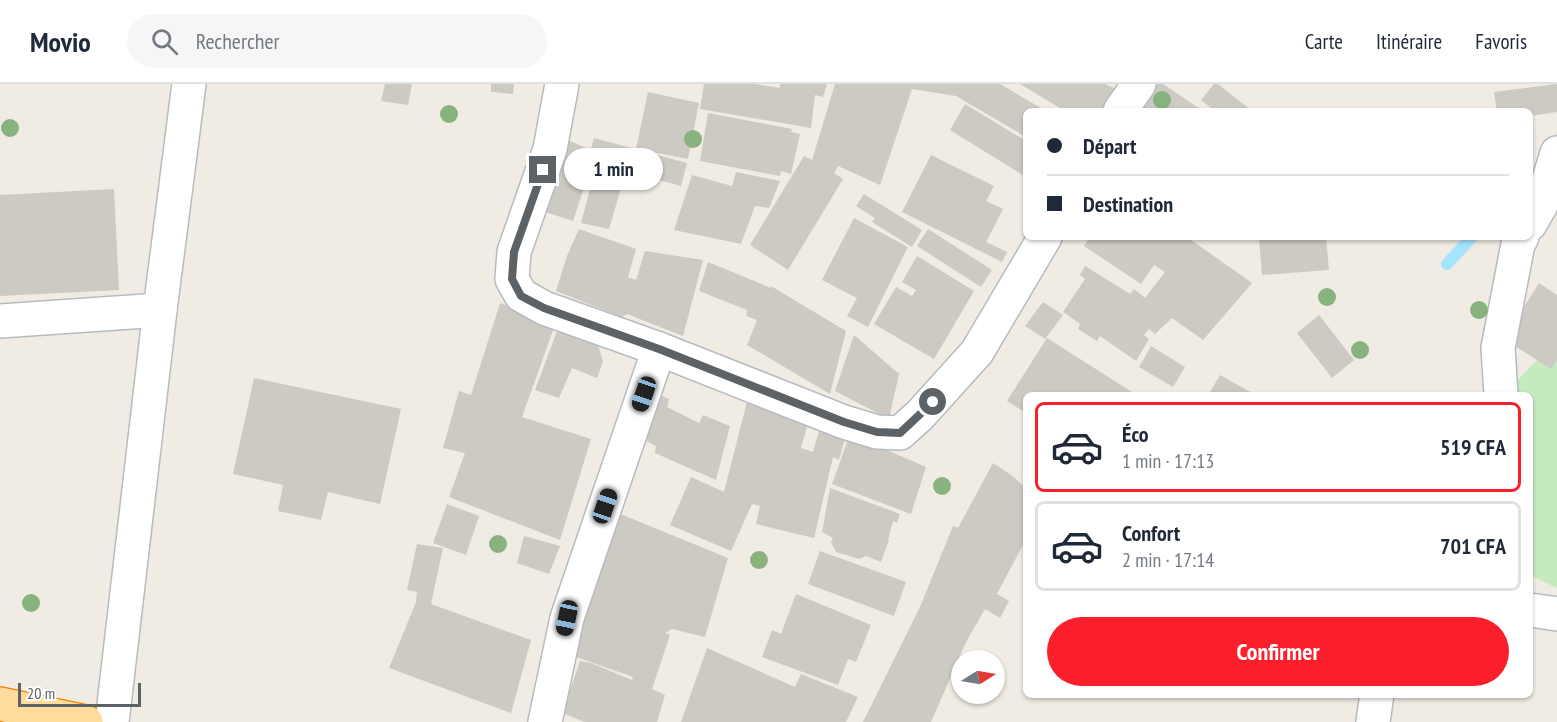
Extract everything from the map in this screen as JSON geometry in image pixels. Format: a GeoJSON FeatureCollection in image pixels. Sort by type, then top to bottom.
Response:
{"type":"FeatureCollection","features":[{"type":"Feature","properties":{"kind":"highway"},"geometry":{"type":"LineString","coordinates":[[0,704],[86,722]]}},
{"type":"Feature","properties":{"kind":"street"},"geometry":{"type":"LineString","coordinates":[[112,722],[189,84]]}},
{"type":"Feature","properties":{"kind":"street"},"geometry":{"type":"LineString","coordinates":[[562,84],[550,149],[514,252],[512,279],[521,296],[544,308],[659,349],[844,422],[877,432],[900,433],[920,416],[977,352],[1043,240]]}},
{"type":"Feature","properties":{"kind":"street"},"geometry":{"type":"LineString","coordinates":[[1122,108],[1139,84]]}},
{"type":"Feature","properties":{"kind":"street"},"geometry":{"type":"LineString","coordinates":[[1533,219],[1541,205],[1557,153]]}},
{"type":"Feature","properties":{"kind":"street"},"geometry":{"type":"LineString","coordinates":[[1501,392],[1498,348],[1520,240]]}},
{"type":"Feature","properties":{"kind":"street"},"geometry":{"type":"LineString","coordinates":[[0,321],[160,310]]}},
{"type":"Feature","properties":{"kind":"street"},"geometry":{"type":"LineString","coordinates":[[545,722],[567,618],[659,349]]}},
{"type":"Feature","properties":{"kind":"street"},"geometry":{"type":"LineString","coordinates":[[1533,610],[1557,614]]}},
{"type":"Feature","properties":{"kind":"street"},"geometry":{"type":"LineString","coordinates":[[1373,722],[1376,698]]}},
{"type":"Feature","properties":{"kind":"green space"},"geometry":{"type":"Polygon","coordinates":[[[1557,332],[1557,588],[1533,576],[1533,392],[1506,392],[1548,349],[1557,332]]]}},
{"type":"Feature","properties":{"kind":"building"},"geometry":{"type":"Polygon","coordinates":[[[385,84],[412,84],[408,105],[381,101],[385,84]]]}},
{"type":"Feature","properties":{"kind":"building"},"geometry":{"type":"Polygon","coordinates":[[[491,84],[514,84],[513,94],[491,92],[491,84]]]}},
{"type":"Feature","properties":{"kind":"building"},"geometry":{"type":"Polygon","coordinates":[[[704,84],[755,84],[780,88],[780,84],[827,84],[823,97],[815,95],[811,128],[700,109],[704,84]]]}},
{"type":"Feature","properties":{"kind":"building"},"geometry":{"type":"Polygon","coordinates":[[[835,84],[1000,84],[1041,108],[1023,108],[1023,135],[956,96],[912,89],[880,185],[838,166],[834,173],[843,179],[788,270],[750,245],[804,156],[812,160],[835,84]]]}},
{"type":"Feature","properties":{"kind":"building"},"geometry":{"type":"Polygon","coordinates":[[[1020,84],[1105,84],[1121,91],[1112,108],[1060,108],[1020,84]]]}},
{"type":"Feature","properties":{"kind":"building"},"geometry":{"type":"Polygon","coordinates":[[[1151,84],[1163,84],[1199,108],[1135,108],[1151,84]]]}},
{"type":"Feature","properties":{"kind":"building"},"geometry":{"type":"Polygon","coordinates":[[[1214,84],[1218,84],[1248,108],[1211,108],[1201,100],[1214,84]]]}},
{"type":"Feature","properties":{"kind":"building"},"geometry":{"type":"Polygon","coordinates":[[[1557,84],[1557,112],[1533,116],[1533,108],[1497,108],[1494,92],[1557,84]]]}},
{"type":"Feature","properties":{"kind":"building"},"geometry":{"type":"Polygon","coordinates":[[[648,92],[699,103],[688,159],[636,149],[648,92]]]}},
{"type":"Feature","properties":{"kind":"building"},"geometry":{"type":"Polygon","coordinates":[[[965,104],[1023,139],[1023,175],[950,130],[965,104]]]}},
{"type":"Feature","properties":{"kind":"building"},"geometry":{"type":"Polygon","coordinates":[[[708,113],[792,129],[791,132],[800,134],[791,174],[781,171],[780,176],[700,161],[708,113]]]}},
{"type":"Feature","properties":{"kind":"building"},"geometry":{"type":"Polygon","coordinates":[[[594,138],[687,163],[681,186],[626,171],[609,229],[581,223],[600,152],[591,149],[594,138]]]}},
{"type":"Feature","properties":{"kind":"building"},"geometry":{"type":"Polygon","coordinates":[[[564,139],[587,148],[586,155],[594,157],[573,221],[545,212],[564,139]]]}},
{"type":"Feature","properties":{"kind":"building"},"geometry":{"type":"Polygon","coordinates":[[[931,155],[994,186],[986,201],[1003,209],[986,242],[1007,252],[1002,262],[902,212],[931,155]]]}},
{"type":"Feature","properties":{"kind":"building"},"geometry":{"type":"Polygon","coordinates":[[[736,172],[780,181],[769,208],[755,206],[741,244],[674,230],[692,175],[732,186],[736,172]]]}},
{"type":"Feature","properties":{"kind":"building"},"geometry":{"type":"Polygon","coordinates":[[[114,189],[119,290],[0,296],[0,195],[114,189]]]}},
{"type":"Feature","properties":{"kind":"building"},"geometry":{"type":"Polygon","coordinates":[[[864,194],[922,230],[912,247],[872,222],[875,218],[856,206],[864,194]]]}},
{"type":"Feature","properties":{"kind":"building"},"geometry":{"type":"Polygon","coordinates":[[[854,218],[908,247],[868,327],[847,316],[857,298],[822,280],[854,218]]]}},
{"type":"Feature","properties":{"kind":"building"},"geometry":{"type":"Polygon","coordinates":[[[579,229],[636,249],[628,277],[636,280],[645,251],[703,260],[683,336],[627,314],[622,317],[556,291],[567,256],[579,229]]]}},
{"type":"Feature","properties":{"kind":"building"},"geometry":{"type":"Polygon","coordinates":[[[928,229],[992,270],[981,287],[917,246],[928,229]]]}},
{"type":"Feature","properties":{"kind":"building"},"geometry":{"type":"Polygon","coordinates":[[[1088,240],[1191,240],[1252,283],[1203,340],[1172,318],[1155,334],[1149,329],[1144,335],[1149,339],[1136,361],[1100,336],[1097,341],[1078,329],[1080,324],[1063,312],[1085,279],[1080,275],[1085,266],[1130,294],[1134,289],[1145,298],[1165,272],[1154,265],[1141,284],[1084,246],[1088,240]]]}},
{"type":"Feature","properties":{"kind":"building"},"geometry":{"type":"Polygon","coordinates":[[[1259,240],[1326,240],[1329,270],[1262,275],[1259,240]]]}},
{"type":"Feature","properties":{"kind":"building"},"geometry":{"type":"Polygon","coordinates":[[[917,256],[974,291],[934,359],[874,324],[896,287],[912,296],[916,290],[902,282],[917,256]]]}},
{"type":"Feature","properties":{"kind":"building"},"geometry":{"type":"Polygon","coordinates":[[[708,262],[771,288],[771,286],[846,331],[830,394],[747,345],[757,320],[746,316],[747,310],[699,291],[708,262]]]}},
{"type":"Feature","properties":{"kind":"building"},"geometry":{"type":"Polygon","coordinates":[[[1539,283],[1557,295],[1557,359],[1551,369],[1504,339],[1539,283]]]}},
{"type":"Feature","properties":{"kind":"building"},"geometry":{"type":"Polygon","coordinates":[[[1043,302],[1063,315],[1045,339],[1025,326],[1043,302]]]}},
{"type":"Feature","properties":{"kind":"building"},"geometry":{"type":"Polygon","coordinates":[[[500,303],[556,322],[522,417],[591,439],[560,540],[449,497],[465,453],[443,448],[459,391],[471,395],[500,303]]]}},
{"type":"Feature","properties":{"kind":"building"},"geometry":{"type":"Polygon","coordinates":[[[1319,315],[1354,360],[1332,378],[1297,333],[1319,315]]]}},
{"type":"Feature","properties":{"kind":"building"},"geometry":{"type":"Polygon","coordinates":[[[557,331],[580,340],[582,335],[596,339],[603,361],[597,378],[572,368],[559,398],[535,390],[557,331]]]}},
{"type":"Feature","properties":{"kind":"building"},"geometry":{"type":"Polygon","coordinates":[[[854,335],[899,374],[889,419],[835,391],[854,335]]]}},
{"type":"Feature","properties":{"kind":"building"},"geometry":{"type":"Polygon","coordinates":[[[1047,338],[1132,392],[1023,392],[1023,411],[1007,401],[1047,338]]]}},
{"type":"Feature","properties":{"kind":"building"},"geometry":{"type":"Polygon","coordinates":[[[1151,346],[1185,367],[1173,387],[1139,367],[1151,346]]]}},
{"type":"Feature","properties":{"kind":"building"},"geometry":{"type":"Polygon","coordinates":[[[1220,375],[1250,392],[1210,392],[1220,375]]]}},
{"type":"Feature","properties":{"kind":"building"},"geometry":{"type":"Polygon","coordinates":[[[254,378],[401,409],[380,504],[328,492],[321,520],[278,511],[283,485],[233,474],[254,378]]]}},
{"type":"Feature","properties":{"kind":"building"},"geometry":{"type":"Polygon","coordinates":[[[658,394],[669,399],[667,407],[699,423],[703,415],[730,426],[716,480],[655,453],[656,446],[645,440],[658,394]]]}},
{"type":"Feature","properties":{"kind":"building"},"geometry":{"type":"Polygon","coordinates":[[[748,398],[809,420],[801,448],[813,452],[821,424],[847,431],[839,460],[833,457],[814,538],[756,524],[760,506],[752,504],[731,551],[670,525],[691,477],[724,492],[748,398]]]}},
{"type":"Feature","properties":{"kind":"building"},"geometry":{"type":"Polygon","coordinates":[[[850,434],[926,467],[911,514],[832,484],[850,434]]]}},
{"type":"Feature","properties":{"kind":"building"},"geometry":{"type":"Polygon","coordinates":[[[993,463],[1023,486],[1023,545],[997,594],[1009,601],[1000,618],[985,609],[962,650],[951,650],[951,676],[931,722],[863,722],[920,607],[953,526],[958,528],[993,463]]]}},
{"type":"Feature","properties":{"kind":"building"},"geometry":{"type":"Polygon","coordinates":[[[830,488],[900,514],[897,523],[893,521],[881,562],[866,556],[859,559],[836,552],[831,542],[833,538],[822,532],[830,488]]]}},
{"type":"Feature","properties":{"kind":"building"},"geometry":{"type":"Polygon","coordinates":[[[447,504],[479,516],[466,555],[433,543],[447,504]]]}},
{"type":"Feature","properties":{"kind":"building"},"geometry":{"type":"Polygon","coordinates":[[[608,509],[728,558],[705,637],[672,629],[665,633],[670,635],[652,689],[665,695],[657,722],[585,722],[562,713],[580,661],[591,663],[632,680],[633,677],[562,652],[608,509]]]}},
{"type":"Feature","properties":{"kind":"building"},"geometry":{"type":"Polygon","coordinates":[[[524,536],[560,546],[549,574],[517,563],[524,536]]]}},
{"type":"Feature","properties":{"kind":"building"},"geometry":{"type":"Polygon","coordinates":[[[417,544],[443,548],[431,604],[531,640],[511,713],[389,668],[416,602],[417,592],[407,590],[417,544]]]}},
{"type":"Feature","properties":{"kind":"building"},"geometry":{"type":"Polygon","coordinates":[[[820,551],[906,582],[894,616],[808,584],[820,551]]]}},
{"type":"Feature","properties":{"kind":"building"},"geometry":{"type":"Polygon","coordinates":[[[796,594],[871,625],[856,662],[848,659],[838,685],[762,657],[772,630],[781,634],[796,594]]]}},
{"type":"Feature","properties":{"kind":"building"},"geometry":{"type":"Polygon","coordinates":[[[707,648],[795,687],[801,674],[858,697],[846,722],[681,722],[707,648]]]}},
{"type":"Feature","properties":{"kind":"waterway"},"geometry":{"type":"LineString","coordinates":[[1447,264],[1469,240]]}},
{"type":"Feature","properties":{"kind":"route"},"geometry":{"type":"LineString","coordinates":[[543,170],[514,252],[512,279],[521,296],[544,308],[659,349],[844,422],[877,432],[900,433],[933,402]]}}]}
